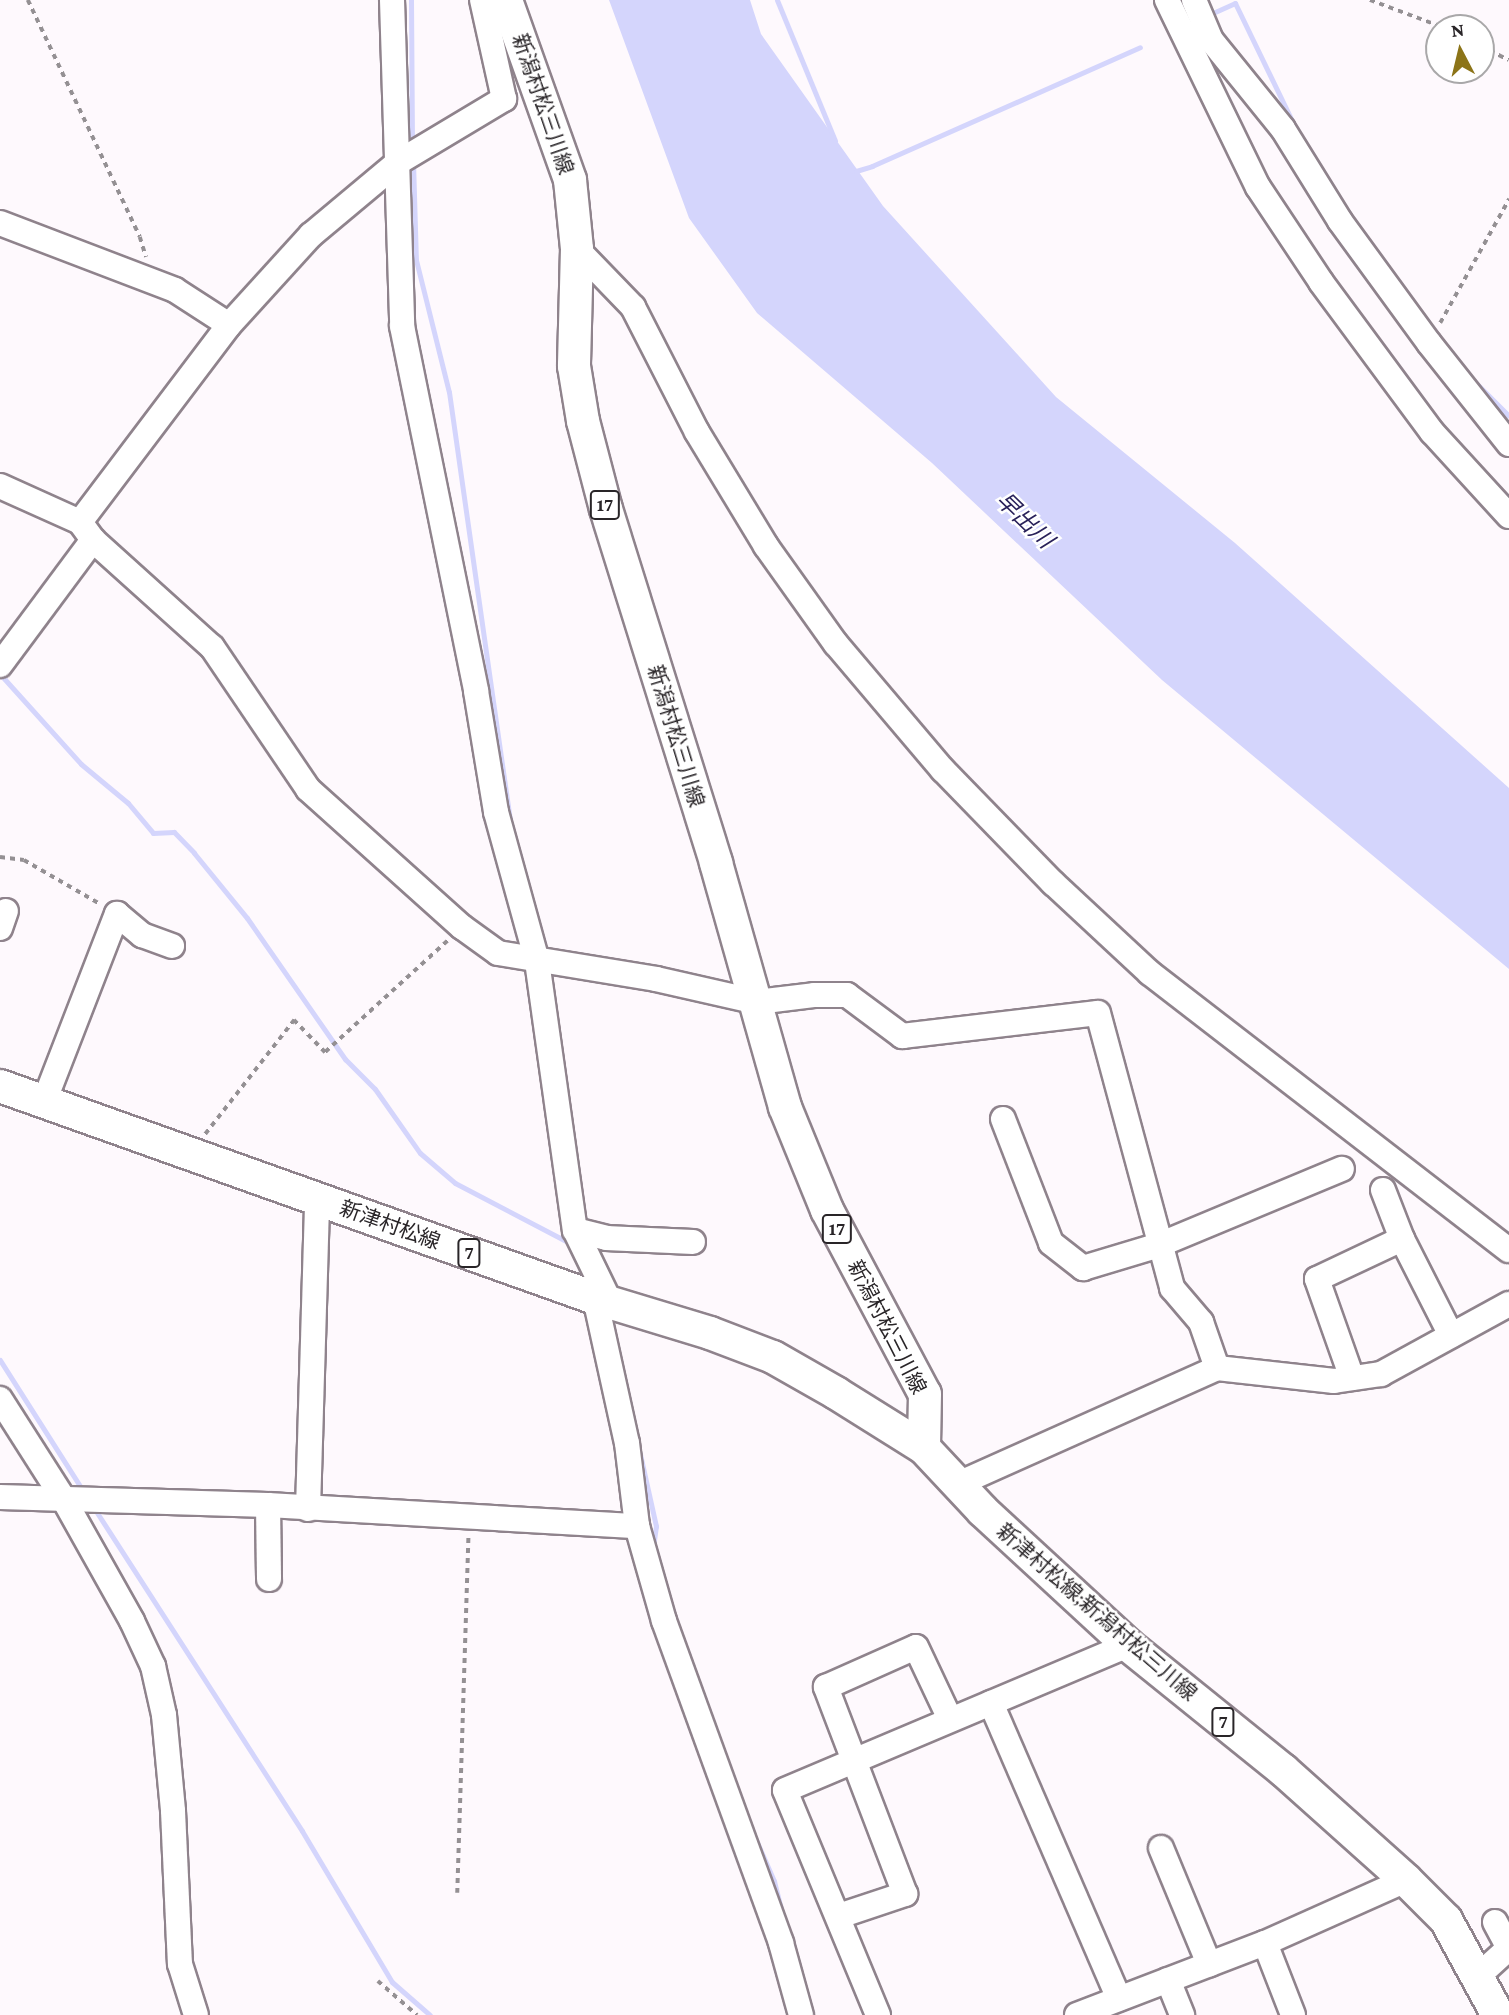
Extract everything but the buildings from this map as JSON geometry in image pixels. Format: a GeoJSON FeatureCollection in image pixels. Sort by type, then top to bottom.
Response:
{"type":"FeatureCollection","features":[{"type":"Feature","properties":{"kind":"main road","name":"新潟村松三川線"},"geometry":{"type":"LineString","coordinates":[[506,0],[570,180],[577,249],[574,366],[583,421],[606,509],[757,1002],[785,1108],[827,1210],[925,1394],[924,1448]]}},
{"type":"Feature","properties":{"kind":"main road","name":"新津村松線"},"geometry":{"type":"LineString","coordinates":[[0,1086],[773,1357],[924,1448]]}},
{"type":"Feature","properties":{"kind":"main road","name":"新津村松線;新潟村松三川線"},"geometry":{"type":"LineString","coordinates":[[924,1448],[958,1484],[1128,1645],[1283,1770],[1406,1880],[1446,1920],[1498,2015]]}},
{"type":"Feature","properties":{"kind":"street"},"geometry":{"type":"LineString","coordinates":[[392,0],[401,218],[402,326],[476,691],[496,813],[537,961],[575,1230],[602,1299],[627,1443],[637,1526],[664,1621],[781,1943],[802,2015]]}},
{"type":"Feature","properties":{"kind":"street"},"geometry":{"type":"LineString","coordinates":[[0,665],[87,531],[229,325],[311,235],[397,163],[504,99],[482,0]]}},
{"type":"Feature","properties":{"kind":"street"},"geometry":{"type":"LineString","coordinates":[[1167,0],[1258,187],[1314,271],[1433,432],[1509,516]]}},
{"type":"Feature","properties":{"kind":"street"},"geometry":{"type":"LineString","coordinates":[[1194,0],[1211,40],[1283,129],[1340,221],[1421,332],[1509,444]]}},
{"type":"Feature","properties":{"kind":"street"},"geometry":{"type":"LineString","coordinates":[[0,223],[175,290],[229,325]]}},
{"type":"Feature","properties":{"kind":"street"},"geometry":{"type":"LineString","coordinates":[[577,249],[634,307],[697,432],[766,546],[836,644],[943,770],[1053,883],[1150,973],[1509,1250]]}},
{"type":"Feature","properties":{"kind":"street"},"geometry":{"type":"LineString","coordinates":[[0,486],[87,531],[212,647],[308,789],[461,927],[498,953],[656,979],[757,1002],[814,995],[847,995],[902,1036],[1098,1013],[1172,1288],[1201,1322],[1217,1368]]}},
{"type":"Feature","properties":{"kind":"street"},"geometry":{"type":"LineString","coordinates":[[44,1102],[117,914],[142,935],[172,946]]}},
{"type":"Feature","properties":{"kind":"street"},"geometry":{"type":"LineString","coordinates":[[1003,1119],[1051,1243],[1083,1268],[1159,1245],[1342,1169]]}},
{"type":"Feature","properties":{"kind":"street"},"geometry":{"type":"LineString","coordinates":[[1383,1190],[1402,1239],[1451,1335]]}},
{"type":"Feature","properties":{"kind":"street"},"geometry":{"type":"LineString","coordinates":[[308,1509],[317,1199]]}},
{"type":"Feature","properties":{"kind":"street"},"geometry":{"type":"LineString","coordinates":[[575,1230],[606,1238],[693,1242]]}},
{"type":"Feature","properties":{"kind":"street"},"geometry":{"type":"LineString","coordinates":[[1352,1378],[1317,1279],[1402,1239]]}},
{"type":"Feature","properties":{"kind":"street"},"geometry":{"type":"LineString","coordinates":[[958,1484],[1217,1368],[1334,1381],[1381,1374],[1509,1304]]}},
{"type":"Feature","properties":{"kind":"street"},"geometry":{"type":"LineString","coordinates":[[0,1399],[63,1498],[132,1621],[153,1666],[164,1715],[173,1811],[180,1964],[196,2015]]}},
{"type":"Feature","properties":{"kind":"street"},"geometry":{"type":"LineString","coordinates":[[0,1497],[268,1505],[637,1526]]}},
{"type":"Feature","properties":{"kind":"street"},"geometry":{"type":"LineString","coordinates":[[268,1505],[269,1579]]}},
{"type":"Feature","properties":{"kind":"street"},"geometry":{"type":"LineString","coordinates":[[878,2015],[785,1790],[1128,1645]]}},
{"type":"Feature","properties":{"kind":"street"},"geometry":{"type":"LineString","coordinates":[[839,1916],[905,1894],[826,1687],[916,1647],[950,1719]]}},
{"type":"Feature","properties":{"kind":"street"},"geometry":{"type":"LineString","coordinates":[[991,1703],[1119,1999]]}},
{"type":"Feature","properties":{"kind":"street"},"geometry":{"type":"LineString","coordinates":[[1161,1848],[1209,1964]]}},
{"type":"Feature","properties":{"kind":"street"},"geometry":{"type":"LineString","coordinates":[[1077,2015],[1265,1943],[1406,1880]]}},
{"type":"Feature","properties":{"kind":"street"},"geometry":{"type":"LineString","coordinates":[[1477,1977],[1509,1948],[1495,1922]]}},
{"type":"Feature","properties":{"kind":"street"},"geometry":{"type":"LineString","coordinates":[[1265,1943],[1293,2015]]}},
{"type":"Feature","properties":{"kind":"street"},"geometry":{"type":"LineString","coordinates":[[1168,1980],[1182,2015]]}},
{"type":"Feature","properties":{"kind":"path"},"geometry":{"type":"LineString","coordinates":[[27,0],[140,237],[154,282]]}},
{"type":"Feature","properties":{"kind":"path"},"geometry":{"type":"LineString","coordinates":[[1370,0],[1425,21]]}},
{"type":"Feature","properties":{"kind":"path"},"geometry":{"type":"LineString","coordinates":[[1440,324],[1509,199]]}},
{"type":"Feature","properties":{"kind":"path"},"geometry":{"type":"LineString","coordinates":[[0,857],[24,860],[117,914]]}},
{"type":"Feature","properties":{"kind":"path"},"geometry":{"type":"LineString","coordinates":[[191,1153],[294,1020],[325,1052],[461,927]]}},
{"type":"Feature","properties":{"kind":"path"},"geometry":{"type":"LineString","coordinates":[[457,1893],[468,1517]]}},
{"type":"Feature","properties":{"kind":"path"},"geometry":{"type":"LineString","coordinates":[[379,1981],[417,2015]]}},
{"type":"Feature","properties":{"kind":"water","name":"早出川"},"geometry":{"type":"Polygon","coordinates":[[[609,0],[750,0],[761,34],[883,206],[1056,397],[1235,543],[1509,788],[1509,969],[1162,680],[932,463],[757,313],[689,218],[609,0]]]}},
{"type":"Feature","properties":{"kind":"waterway"},"geometry":{"type":"LineString","coordinates":[[411,0],[412,144]]}},
{"type":"Feature","properties":{"kind":"waterway"},"geometry":{"type":"LineString","coordinates":[[777,0],[835,141]]}},
{"type":"Feature","properties":{"kind":"waterway"},"geometry":{"type":"LineString","coordinates":[[1215,12],[1235,3],[1294,125]]}},
{"type":"Feature","properties":{"kind":"waterway"},"geometry":{"type":"LineString","coordinates":[[852,170],[872,166],[1140,47]]}},
{"type":"Feature","properties":{"kind":"waterway"},"geometry":{"type":"LineString","coordinates":[[413,161],[416,260],[449,392],[510,818]]}},
{"type":"Feature","properties":{"kind":"waterway"},"geometry":{"type":"LineString","coordinates":[[1474,381],[1509,416]]}},
{"type":"Feature","properties":{"kind":"waterway"},"geometry":{"type":"LineString","coordinates":[[0,674],[81,764],[128,803],[153,833],[174,832],[194,853],[247,918],[345,1059],[375,1089],[420,1153],[455,1183],[570,1243]]}},
{"type":"Feature","properties":{"kind":"waterway"},"geometry":{"type":"LineString","coordinates":[[0,1360],[83,1491]]}},
{"type":"Feature","properties":{"kind":"waterway"},"geometry":{"type":"LineString","coordinates":[[640,1454],[656,1526],[653,1547]]}},
{"type":"Feature","properties":{"kind":"waterway"},"geometry":{"type":"LineString","coordinates":[[94,1508],[302,1831],[392,1982],[430,2015]]}},
{"type":"Feature","properties":{"kind":"waterway"},"geometry":{"type":"LineString","coordinates":[[756,1840],[774,1881],[781,1910]]}}]}
